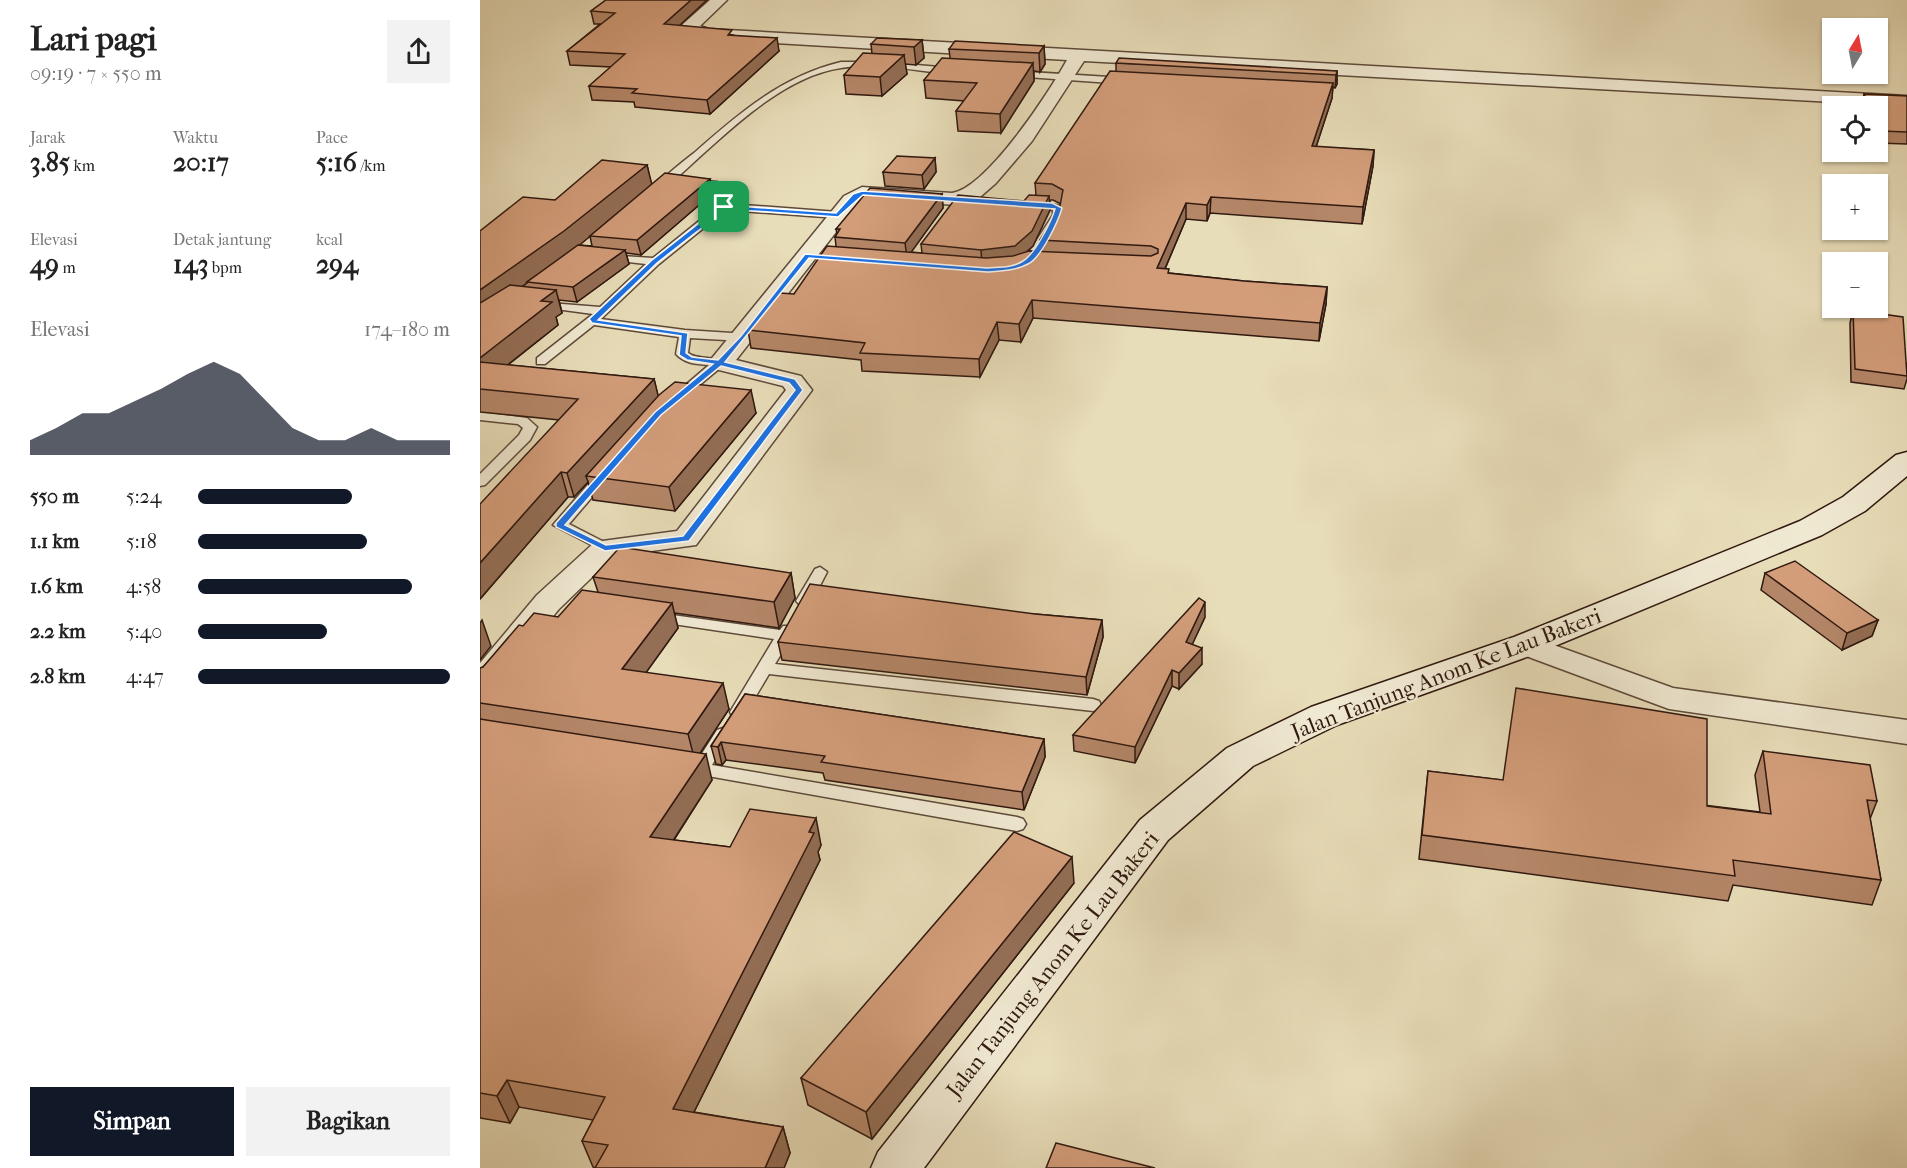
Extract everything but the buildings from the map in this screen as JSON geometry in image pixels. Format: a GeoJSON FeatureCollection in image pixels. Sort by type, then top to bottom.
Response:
{"type":"FeatureCollection","features":[{"type":"Feature","properties":{"kind":"main road","name":"Jalan Tanjung Anom Ke Lau Bakeri"},"geometry":{"type":"LineString","coordinates":[[895,1168],[1154,830],[1240,757],[1324,716],[1526,645],[1811,528],[1854,504],[1907,461]]}},
{"type":"Feature","properties":{"kind":"street"},"geometry":{"type":"LineString","coordinates":[[719,0],[689,28],[707,34],[1907,101]]}},
{"type":"Feature","properties":{"kind":"street"},"geometry":{"type":"LineString","coordinates":[[480,684],[559,604],[605,548],[686,539],[799,390],[792,381],[720,363],[813,256],[838,215],[856,196],[862,193],[953,206],[976,189],[1013,154],[1068,77],[1078,56]]}},
{"type":"Feature","properties":{"kind":"street"},"geometry":{"type":"LineString","coordinates":[[1526,645],[1669,698],[1907,732]]}},
{"type":"Feature","properties":{"kind":"lane"},"geometry":{"type":"LineString","coordinates":[[650,196],[733,123],[798,80],[818,70],[842,65],[961,72]]}},
{"type":"Feature","properties":{"kind":"lane"},"geometry":{"type":"LineString","coordinates":[[1009,74],[1139,81]]}},
{"type":"Feature","properties":{"kind":"lane"},"geometry":{"type":"LineString","coordinates":[[541,361],[596,316],[655,262],[724,207],[731,190],[717,186],[667,182]]}},
{"type":"Feature","properties":{"kind":"lane"},"geometry":{"type":"LineString","coordinates":[[953,206],[982,200]]}},
{"type":"Feature","properties":{"kind":"lane"},"geometry":{"type":"LineString","coordinates":[[1011,269],[1034,262],[1054,223],[1058,208],[1016,203]]}},
{"type":"Feature","properties":{"kind":"lane"},"geometry":{"type":"LineString","coordinates":[[724,207],[838,215]]}},
{"type":"Feature","properties":{"kind":"lane"},"geometry":{"type":"LineString","coordinates":[[601,256],[655,262]]}},
{"type":"Feature","properties":{"kind":"lane"},"geometry":{"type":"LineString","coordinates":[[525,302],[685,334],[743,337]]}},
{"type":"Feature","properties":{"kind":"lane"},"geometry":{"type":"LineString","coordinates":[[685,334],[682,354],[689,359],[720,363]]}},
{"type":"Feature","properties":{"kind":"lane"},"geometry":{"type":"LineString","coordinates":[[666,406],[720,363]]}},
{"type":"Feature","properties":{"kind":"lane"},"geometry":{"type":"LineString","coordinates":[[480,416],[522,421],[530,427],[525,437],[480,482]]}},
{"type":"Feature","properties":{"kind":"lane"},"geometry":{"type":"LineString","coordinates":[[605,548],[560,525],[612,465]]}},
{"type":"Feature","properties":{"kind":"lane"},"geometry":{"type":"LineString","coordinates":[[700,770],[767,668],[820,572]]}},
{"type":"Feature","properties":{"kind":"lane"},"geometry":{"type":"LineString","coordinates":[[638,615],[785,636]]}},
{"type":"Feature","properties":{"kind":"lane"},"geometry":{"type":"LineString","coordinates":[[767,668],[1093,705]]}},
{"type":"Feature","properties":{"kind":"lane"},"geometry":{"type":"LineString","coordinates":[[677,766],[1017,824]]}},
{"type":"Feature","properties":{"kind":"route"},"geometry":{"type":"LineString","coordinates":[[724,207],[655,262],[592,321],[685,334],[682,354],[689,359],[720,363],[658,414],[560,525],[563,529],[605,548],[686,539],[799,390],[792,381],[720,363],[807,255],[987,270],[1011,269],[1028,262],[1058,215],[1058,208],[1052,205],[862,193],[851,200],[838,215],[724,207]]}}]}
